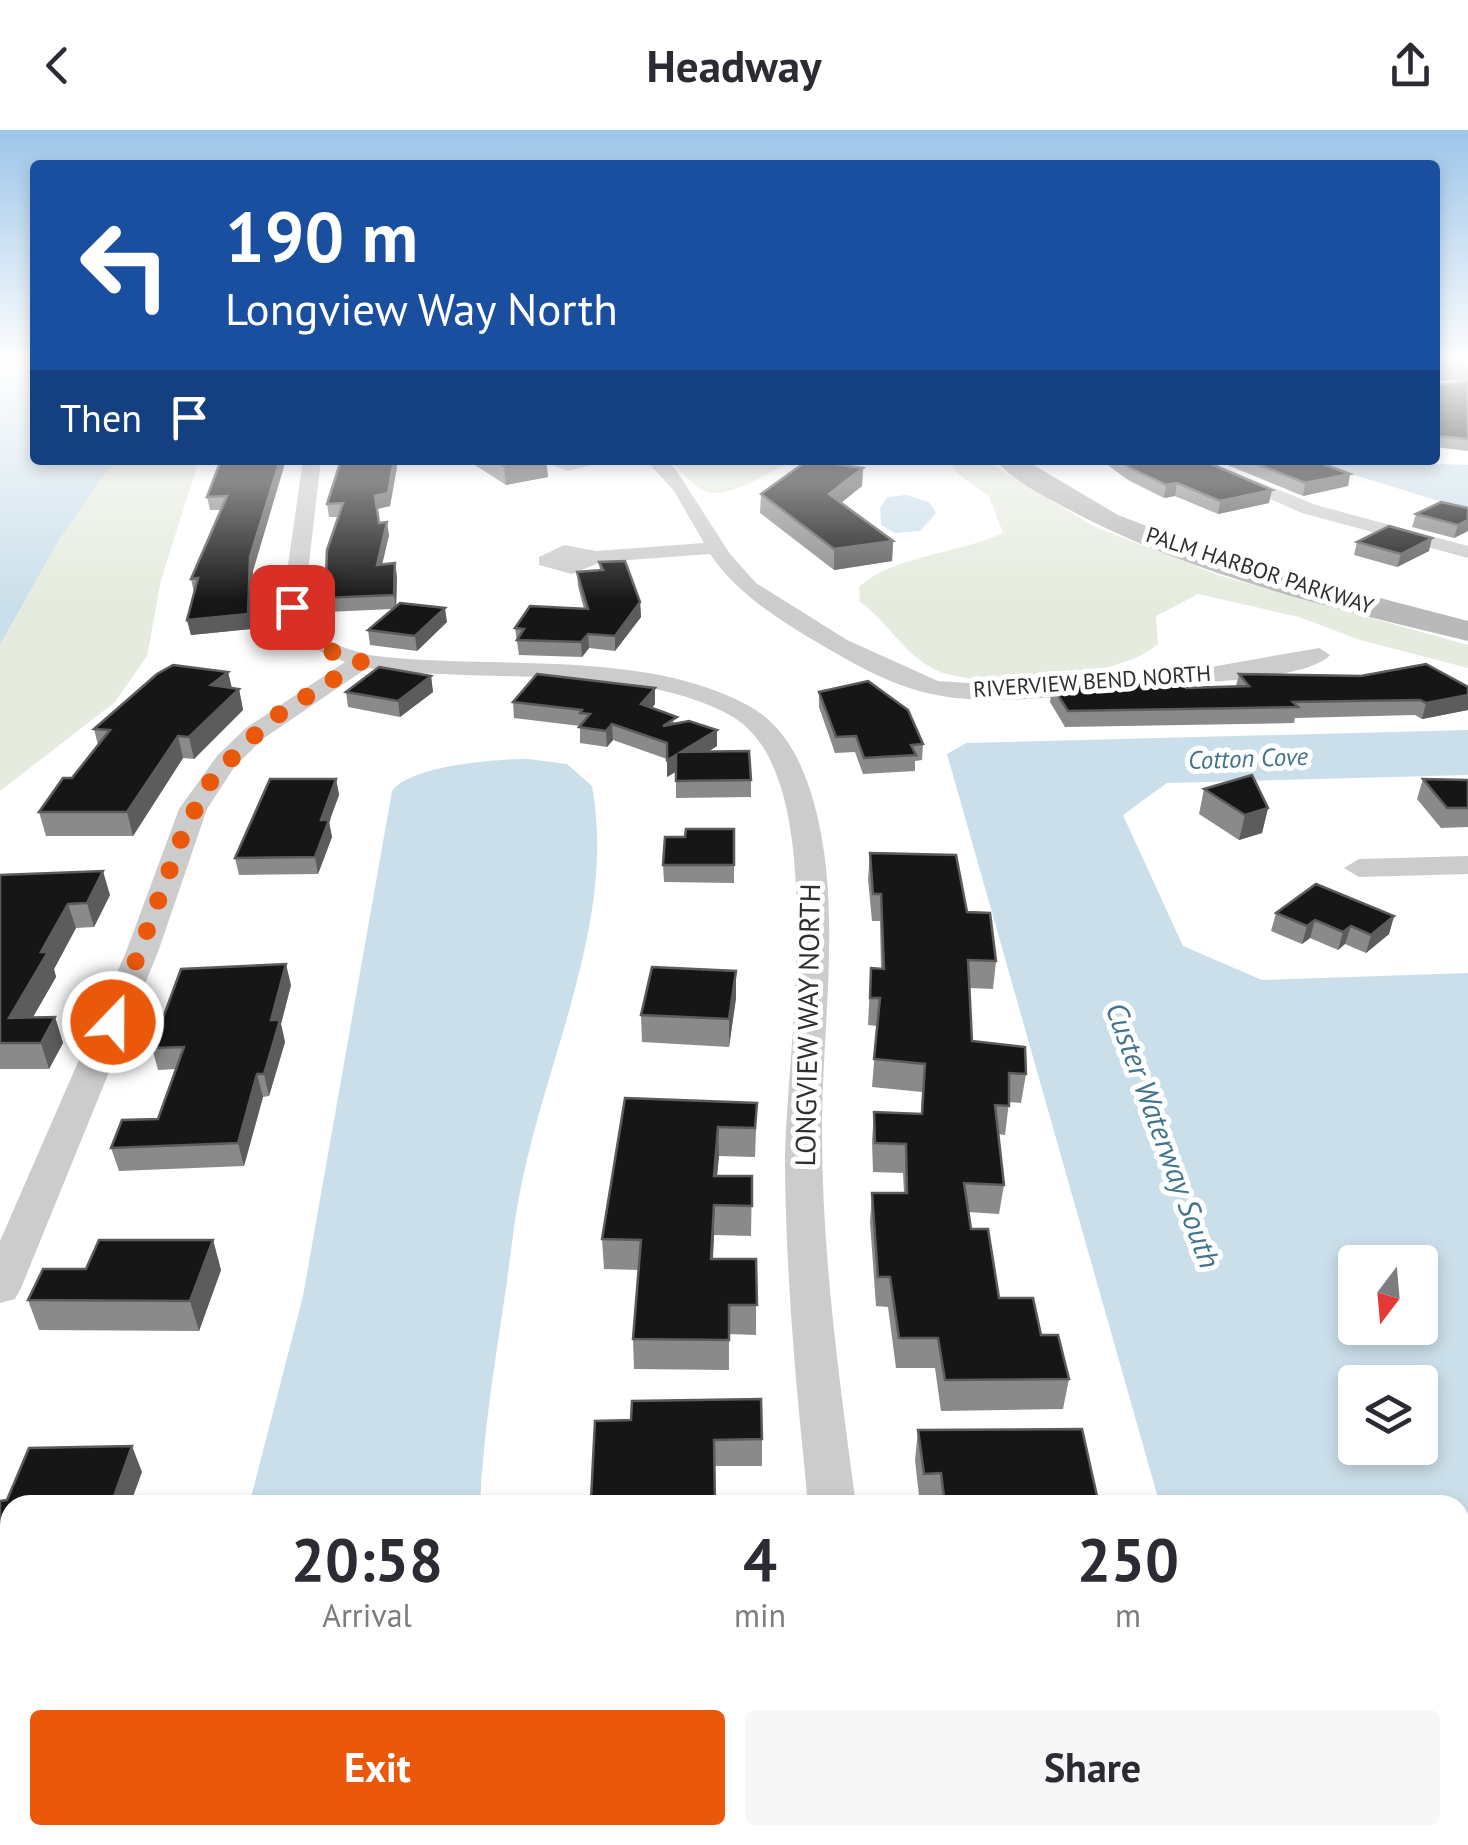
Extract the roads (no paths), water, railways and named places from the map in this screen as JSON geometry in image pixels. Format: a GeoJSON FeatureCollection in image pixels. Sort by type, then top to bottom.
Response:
{"type":"FeatureCollection","features":[{"type":"Feature","properties":{"kind":"street","name":"LONGVIEW WAY NORTH"},"geometry":{"type":"LineString","coordinates":[[311,465],[293,620],[314,642],[362,661],[560,673],[668,688],[734,708],[760,724],[784,750],[800,801],[812,906],[802,1132],[814,1359],[831,1495]]}},
{"type":"Feature","properties":{"kind":"street","name":"RIVERVIEW BEND NORTH"},"geometry":{"type":"LineString","coordinates":[[660,465],[683,490],[714,548],[738,577],[766,600],[899,675],[933,688],[1003,690],[1254,668],[1320,655]]}},
{"type":"Feature","properties":{"kind":"street","name":"PALM HARBOR PARKWAY"},"geometry":{"type":"LineString","coordinates":[[1016,465],[1079,504],[1176,546],[1311,591],[1468,631]]}},
{"type":"Feature","properties":{"kind":"street"},"geometry":{"type":"LineString","coordinates":[[1202,465],[1321,513],[1468,552]]}},
{"type":"Feature","properties":{"kind":"street"},"geometry":{"type":"LineString","coordinates":[[593,556],[714,548]]}},
{"type":"Feature","properties":{"kind":"street"},"geometry":{"type":"LineString","coordinates":[[0,1288],[142,952],[194,809],[226,761],[255,733],[362,661]]}},
{"type":"Feature","properties":{"kind":"street"},"geometry":{"type":"LineString","coordinates":[[1360,868],[1468,864]]}},
{"type":"Feature","properties":{"kind":"water"},"geometry":{"type":"Polygon","coordinates":[[[0,442],[30,442],[30,465],[112,465],[59,540],[0,645],[0,442]]]}},
{"type":"Feature","properties":{"kind":"water"},"geometry":{"type":"Polygon","coordinates":[[[1322,465],[1468,465],[1468,510],[1322,465]]]}},
{"type":"Feature","properties":{"kind":"water"},"geometry":{"type":"Polygon","coordinates":[[[906,495],[929,502],[936,513],[920,531],[895,533],[881,525],[880,508],[887,497],[906,495]]]}},
{"type":"Feature","properties":{"kind":"water"},"geometry":{"type":"Polygon","coordinates":[[[1468,730],[1468,775],[1167,783],[1123,815],[1183,946],[1262,980],[1468,973],[1468,1495],[1157,1495],[947,754],[966,743],[1468,730]]]}},
{"type":"Feature","properties":{"kind":"water"},"geometry":{"type":"Polygon","coordinates":[[[528,759],[567,764],[592,786],[597,835],[588,932],[515,1221],[489,1403],[481,1495],[252,1495],[303,1296],[392,791],[417,775],[476,762],[528,759]]]}},
{"type":"Feature","properties":{"kind":"water label","name":"Cotton Cove"},"geometry":{"type":"Point","coordinates":[1248,758]}},
{"type":"Feature","properties":{"kind":"water label","name":"Custer Waterway South"},"geometry":{"type":"Point","coordinates":[1164,1135]}}]}
